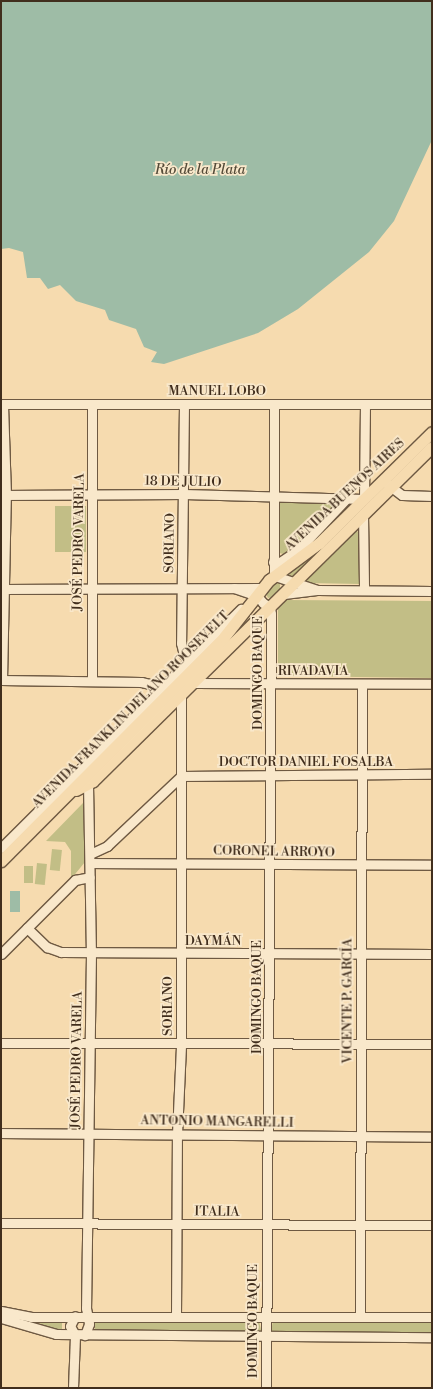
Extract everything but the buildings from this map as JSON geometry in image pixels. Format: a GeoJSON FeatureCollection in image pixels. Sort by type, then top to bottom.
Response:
{"type":"FeatureCollection","features":[{"type":"Feature","properties":{"kind":"main road","name":"AVENIDA BUENOS AIRES"},"geometry":{"type":"LineString","coordinates":[[284,594],[363,514],[368,502],[382,480],[432,432]]}},
{"type":"Feature","properties":{"kind":"main road","name":"AVENIDA BUENOS AIRES"},"geometry":{"type":"LineString","coordinates":[[276,576],[319,543],[368,502],[391,488],[432,447]]}},
{"type":"Feature","properties":{"kind":"main road","name":"AVENIDA FRANKLIN DELANO ROOSEVELT"},"geometry":{"type":"LineString","coordinates":[[1,860],[67,795],[88,777],[196,667],[240,621],[258,593],[276,576]]}},
{"type":"Feature","properties":{"kind":"main road","name":"AVENIDA FRANKLIN DELANO ROOSEVELT"},"geometry":{"type":"LineString","coordinates":[[166,696],[181,696],[194,683],[196,667],[284,594]]}},
{"type":"Feature","properties":{"kind":"street","name":"MANUEL LOBO"},"geometry":{"type":"LineString","coordinates":[[3,495],[3,404],[432,404]]}},
{"type":"Feature","properties":{"kind":"street","name":"JOSÉ PEDRO VARELA"},"geometry":{"type":"LineString","coordinates":[[92,404],[92,681]]}},
{"type":"Feature","properties":{"kind":"street","name":"SORIANO"},"geometry":{"type":"LineString","coordinates":[[184,404],[182,648],[196,667]]}},
{"type":"Feature","properties":{"kind":"street"},"geometry":{"type":"LineString","coordinates":[[365,404],[368,502]]}},
{"type":"Feature","properties":{"kind":"street"},"geometry":{"type":"LineString","coordinates":[[274,405],[272,497],[273,562],[276,576],[293,584],[317,590]]}},
{"type":"Feature","properties":{"kind":"street"},"geometry":{"type":"LineString","coordinates":[[382,480],[402,495],[432,496]]}},
{"type":"Feature","properties":{"kind":"street","name":"18 DE JULIO"},"geometry":{"type":"LineString","coordinates":[[3,495],[184,494],[347,498],[368,502]]}},
{"type":"Feature","properties":{"kind":"street"},"geometry":{"type":"LineString","coordinates":[[1,848],[88,777],[166,696],[147,683],[2,680],[3,495]]}},
{"type":"Feature","properties":{"kind":"street"},"geometry":{"type":"LineString","coordinates":[[273,562],[280,562],[298,550],[347,498]]}},
{"type":"Feature","properties":{"kind":"street"},"geometry":{"type":"LineString","coordinates":[[363,514],[364,590]]}},
{"type":"Feature","properties":{"kind":"street"},"geometry":{"type":"LineString","coordinates":[[3,587],[182,589],[234,588],[258,593],[263,604],[270,607]]}},
{"type":"Feature","properties":{"kind":"street"},"geometry":{"type":"LineString","coordinates":[[284,594],[317,590],[432,591]]}},
{"type":"Feature","properties":{"kind":"street","name":"DOMINGO BAQUE"},"geometry":{"type":"LineString","coordinates":[[266,1388],[272,684],[270,607]]}},
{"type":"Feature","properties":{"kind":"street","name":"RIVADAVIA"},"geometry":{"type":"LineString","coordinates":[[194,683],[432,684]]}},
{"type":"Feature","properties":{"kind":"street","name":"VICENTE P. GARCÍA"},"geometry":{"type":"LineString","coordinates":[[360,1317],[362,684]]}},
{"type":"Feature","properties":{"kind":"street","name":"SORIANO"},"geometry":{"type":"LineString","coordinates":[[176,1317],[177,1134],[181,1045],[181,696]]}},
{"type":"Feature","properties":{"kind":"street","name":"DOCTOR DANIEL FOSALBA"},"geometry":{"type":"LineString","coordinates":[[181,776],[271,774],[432,774]]}},
{"type":"Feature","properties":{"kind":"street"},"geometry":{"type":"LineString","coordinates":[[90,858],[107,846],[181,776]]}},
{"type":"Feature","properties":{"kind":"street","name":"JOSÉ PEDRO VARELA"},"geometry":{"type":"LineString","coordinates":[[85,1335],[88,1329],[86,1316],[91,953],[88,777]]}},
{"type":"Feature","properties":{"kind":"street"},"geometry":{"type":"LineString","coordinates":[[107,846],[107,856],[117,862]]}},
{"type":"Feature","properties":{"kind":"street","name":"CORONEL ARROYO"},"geometry":{"type":"LineString","coordinates":[[90,858],[117,862],[182,864],[432,866]]}},
{"type":"Feature","properties":{"kind":"street"},"geometry":{"type":"LineString","coordinates":[[1,954],[75,880],[90,877]]}},
{"type":"Feature","properties":{"kind":"street","name":"DAYMÁN"},"geometry":{"type":"LineString","coordinates":[[28,928],[52,950],[91,953],[432,954]]}},
{"type":"Feature","properties":{"kind":"street"},"geometry":{"type":"LineString","coordinates":[[1,1043],[181,1045],[432,1044]]}},
{"type":"Feature","properties":{"kind":"street","name":"ANTONIO MANGARELLI"},"geometry":{"type":"LineString","coordinates":[[1,1133],[432,1137]]}},
{"type":"Feature","properties":{"kind":"street","name":"ITALIA"},"geometry":{"type":"LineString","coordinates":[[1,1224],[177,1224],[267,1226],[432,1225]]}},
{"type":"Feature","properties":{"kind":"street"},"geometry":{"type":"LineString","coordinates":[[1,1310],[21,1316],[432,1317]]}},
{"type":"Feature","properties":{"kind":"street"},"geometry":{"type":"LineString","coordinates":[[72,1388],[74,1335],[70,1326],[75,1316]]}},
{"type":"Feature","properties":{"kind":"street"},"geometry":{"type":"LineString","coordinates":[[1,1318],[56,1334],[74,1335],[432,1337]]}},
{"type":"Feature","properties":{"kind":"shaded area"},"geometry":{"type":"Polygon","coordinates":[[[280,499],[336,501],[338,506],[288,555],[279,553],[280,499]]]}},
{"type":"Feature","properties":{"kind":"shaded area"},"geometry":{"type":"Polygon","coordinates":[[[55,506],[86,506],[86,552],[55,552],[55,506]]]}},
{"type":"Feature","properties":{"kind":"shaded area"},"geometry":{"type":"Polygon","coordinates":[[[353,530],[359,532],[360,584],[307,583],[305,579],[353,530]]]}},
{"type":"Feature","properties":{"kind":"shaded area"},"geometry":{"type":"Polygon","coordinates":[[[322,547],[324,549],[295,578],[285,576],[322,547]]]}},
{"type":"Feature","properties":{"kind":"shaded area"},"geometry":{"type":"Polygon","coordinates":[[[274,582],[280,584],[280,589],[274,597],[268,598],[265,592],[274,582]]]}},
{"type":"Feature","properties":{"kind":"shaded area"},"geometry":{"type":"Polygon","coordinates":[[[285,600],[432,601],[432,678],[283,676],[278,670],[278,607],[285,600]]]}},
{"type":"Feature","properties":{"kind":"shaded area"},"geometry":{"type":"Polygon","coordinates":[[[83,803],[85,862],[71,879],[71,851],[65,842],[46,841],[83,803]]]}},
{"type":"Feature","properties":{"kind":"shaded area"},"geometry":{"type":"Polygon","coordinates":[[[52,849],[62,850],[60,871],[50,870],[52,849]]]}},
{"type":"Feature","properties":{"kind":"shaded area"},"geometry":{"type":"Polygon","coordinates":[[[37,863],[47,864],[45,885],[35,884],[37,863]]]}},
{"type":"Feature","properties":{"kind":"shaded area"},"geometry":{"type":"Polygon","coordinates":[[[24,866],[33,866],[33,883],[24,883],[24,866]]]}},
{"type":"Feature","properties":{"kind":"shaded area"},"geometry":{"type":"Polygon","coordinates":[[[95,1320],[259,1321],[261,1330],[259,1333],[95,1331],[95,1320]]]}},
{"type":"Feature","properties":{"kind":"shaded area"},"geometry":{"type":"Polygon","coordinates":[[[432,1320],[432,1333],[273,1333],[271,1331],[273,1321],[432,1320]]]}},
{"type":"Feature","properties":{"kind":"shaded area"},"geometry":{"type":"Polygon","coordinates":[[[37,1321],[62,1321],[62,1332],[36,1322],[37,1321]]]}},
{"type":"Feature","properties":{"kind":"water","name":"Río de la Plata"},"geometry":{"type":"Polygon","coordinates":[[[1,1],[432,1],[432,140],[394,221],[369,252],[298,309],[258,333],[164,364],[151,362],[157,352],[144,347],[136,329],[109,320],[105,310],[76,301],[60,285],[48,289],[40,278],[27,278],[23,252],[9,248],[1,249],[1,1]]]}},
{"type":"Feature","properties":{"kind":"water"},"geometry":{"type":"Polygon","coordinates":[[[10,891],[20,891],[20,912],[10,912],[10,891]]]}}]}
